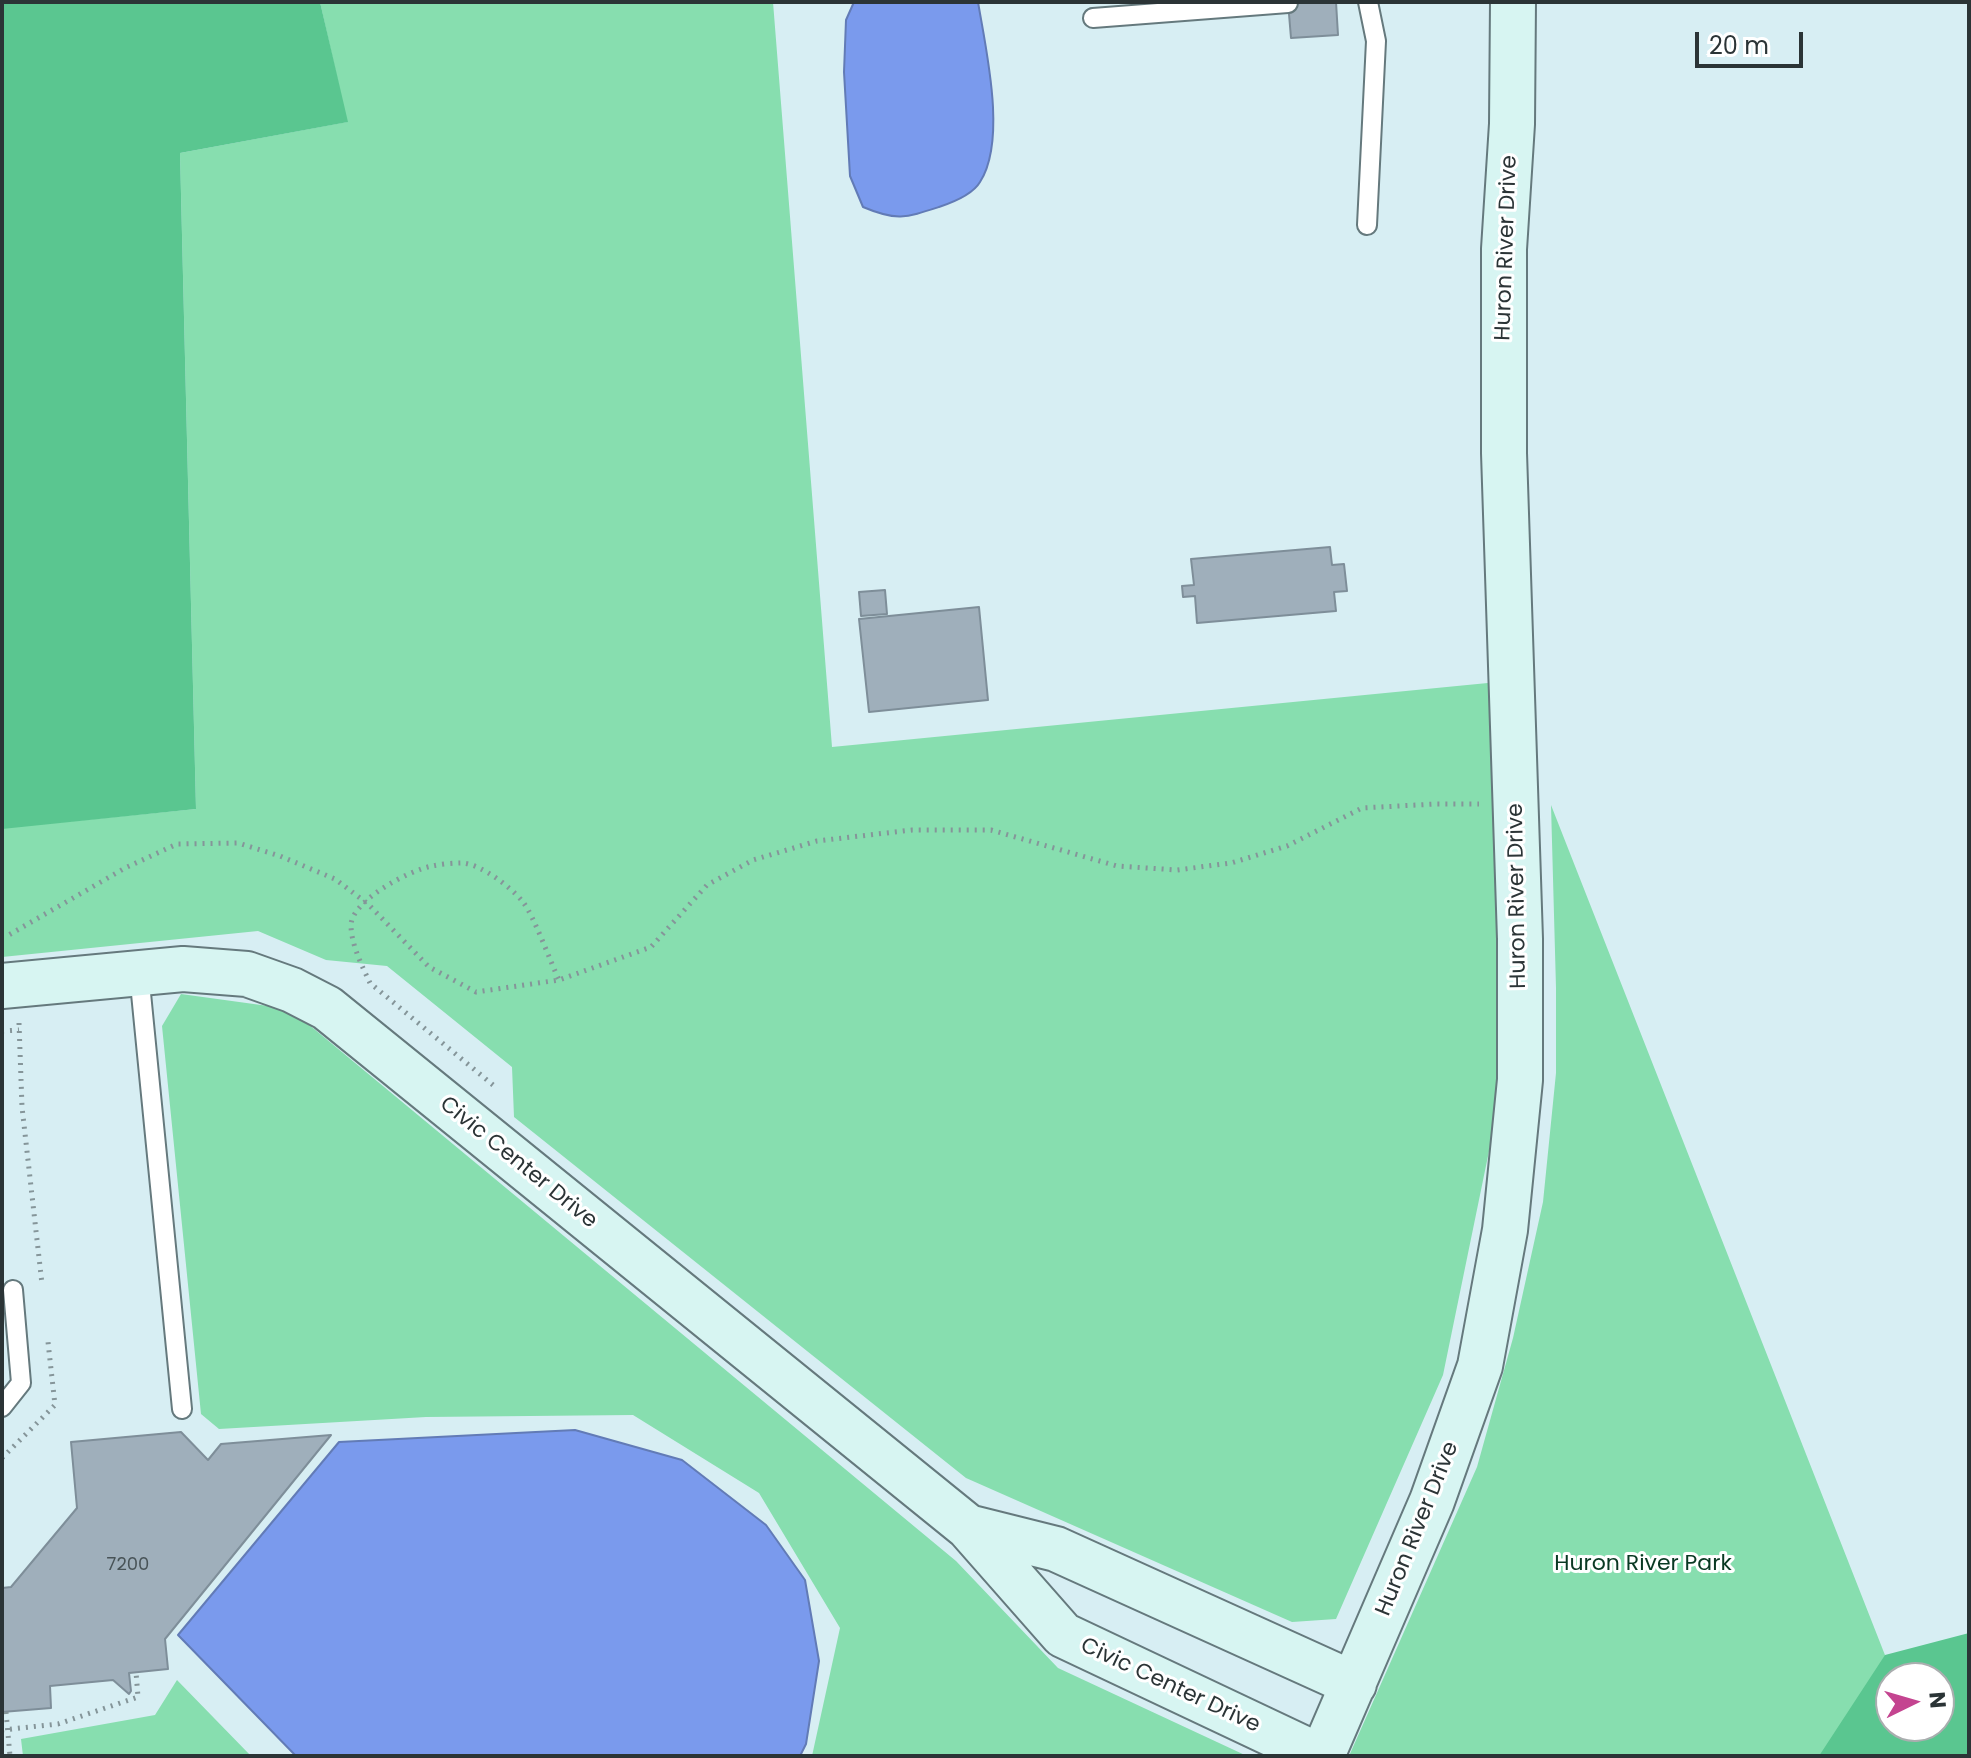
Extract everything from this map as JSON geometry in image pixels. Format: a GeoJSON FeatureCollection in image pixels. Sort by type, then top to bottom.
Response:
{"type":"FeatureCollection","features":[{"type":"Feature","properties":{"kind":"street","name":"Huron River Drive"},"geometry":{"type":"LineString","coordinates":[[1321,1756],[1432,1501],[1480,1366],[1503,1245],[1520,1080],[1520,939],[1504,453],[1504,249],[1512,124],[1513,2]]}},
{"type":"Feature","properties":{"kind":"street","name":"Civic Center Drive"},"geometry":{"type":"LineString","coordinates":[[7,986],[183,969],[247,974],[292,990],[327,1008],[968,1527],[1063,1635],[1321,1756]]}},
{"type":"Feature","properties":{"kind":"street","name":"Civic Center Drive"},"geometry":{"type":"LineString","coordinates":[[968,1527],[1056,1549],[1354,1684]]}},
{"type":"Feature","properties":{"kind":"lane"},"geometry":{"type":"LineString","coordinates":[[1367,225],[1376,41],[1368,2]]}},
{"type":"Feature","properties":{"kind":"lane"},"geometry":{"type":"LineString","coordinates":[[1093,18],[1288,3]]}},
{"type":"Feature","properties":{"kind":"lane"},"geometry":{"type":"LineString","coordinates":[[139,973],[182,1409]]}},
{"type":"Feature","properties":{"kind":"lane"},"geometry":{"type":"LineString","coordinates":[[2,1407],[21,1383],[13,1290]]}},
{"type":"Feature","properties":{"kind":"path"},"geometry":{"type":"LineString","coordinates":[[43,1295],[22,1107],[19,1030],[7,986],[5,936],[125,868],[177,844],[238,843],[280,856],[335,879],[365,902],[429,967],[476,992],[559,980],[651,947],[707,885],[753,860],[817,841],[912,830],[991,830],[1117,866],[1177,870],[1231,863],[1287,846],[1362,808],[1435,804],[1516,805]]}},
{"type":"Feature","properties":{"kind":"path"},"geometry":{"type":"LineString","coordinates":[[493,1085],[370,983],[360,961],[351,924],[365,902],[399,879],[431,866],[465,863],[487,871],[524,902],[559,980]]}},
{"type":"Feature","properties":{"kind":"path"},"geometry":{"type":"LineString","coordinates":[[2,1031],[19,1030]]}},
{"type":"Feature","properties":{"kind":"path"},"geometry":{"type":"LineString","coordinates":[[2,1458],[55,1405],[46,1327]]}},
{"type":"Feature","properties":{"kind":"path"},"geometry":{"type":"LineString","coordinates":[[4,1732],[58,1724],[138,1697],[136,1672]]}},
{"type":"Feature","properties":{"kind":"path"},"geometry":{"type":"LineString","coordinates":[[6,1712],[4,1732],[10,1756]]}},
{"type":"Feature","properties":{"kind":"green space"},"geometry":{"type":"Polygon","coordinates":[[[2,2],[320,2],[348,122],[180,153],[196,809],[2,829],[2,2]]]}},
{"type":"Feature","properties":{"kind":"green space"},"geometry":{"type":"Polygon","coordinates":[[[320,2],[773,2],[832,747],[1498,682],[1503,1083],[1443,1375],[1336,1619],[1292,1622],[966,1478],[514,1117],[512,1067],[387,966],[326,960],[258,931],[2,957],[2,828],[196,809],[180,153],[347,122],[320,2]]]}},
{"type":"Feature","properties":{"kind":"green space","name":"Huron River Park"},"geometry":{"type":"Polygon","coordinates":[[[1551,805],[1888,1662],[1875,1662],[1875,1742],[1909,1742],[1924,1756],[1349,1756],[1477,1467],[1513,1338],[1543,1202],[1556,1073],[1551,805]]]}},
{"type":"Feature","properties":{"kind":"green space"},"geometry":{"type":"Polygon","coordinates":[[[181,994],[290,1009],[956,1561],[1058,1668],[1247,1756],[812,1756],[840,1628],[759,1493],[633,1415],[426,1417],[219,1429],[201,1414],[162,1026],[181,994]]]}},
{"type":"Feature","properties":{"kind":"green space"},"geometry":{"type":"Polygon","coordinates":[[[1969,1633],[1969,1756],[1819,1756],[1875,1670],[1875,1742],[1955,1742],[1955,1662],[1880,1662],[1885,1655],[1969,1633]]]}},
{"type":"Feature","properties":{"kind":"green space"},"geometry":{"type":"Polygon","coordinates":[[[177,1680],[251,1756],[23,1756],[21,1739],[155,1715],[177,1680]]]}},
{"type":"Feature","properties":{"kind":"water"},"geometry":{"type":"Polygon","coordinates":[[[854,2],[978,2],[992,94],[992,143],[980,182],[961,198],[909,216],[893,216],[863,207],[850,176],[844,72],[846,20],[854,2]]]}},
{"type":"Feature","properties":{"kind":"water"},"geometry":{"type":"Polygon","coordinates":[[[575,1430],[682,1460],[766,1525],[805,1580],[819,1661],[806,1744],[800,1756],[296,1756],[178,1635],[339,1442],[575,1430]]]}},
{"type":"Feature","properties":{"kind":"building"},"geometry":{"type":"Polygon","coordinates":[[[1288,2],[1336,2],[1338,35],[1291,38],[1288,2]]]}},
{"type":"Feature","properties":{"kind":"building"},"geometry":{"type":"Polygon","coordinates":[[[1330,547],[1332,565],[1344,564],[1347,591],[1334,592],[1336,611],[1197,623],[1195,596],[1183,597],[1182,586],[1194,585],[1191,559],[1330,547]]]}},
{"type":"Feature","properties":{"kind":"building"},"geometry":{"type":"Polygon","coordinates":[[[885,590],[887,614],[861,616],[859,592],[885,590]]]}},
{"type":"Feature","properties":{"kind":"building"},"geometry":{"type":"Polygon","coordinates":[[[979,607],[988,700],[869,712],[859,619],[979,607]]]}},
{"type":"Feature","properties":{"kind":"building"},"geometry":{"type":"Polygon","coordinates":[[[181,1432],[208,1460],[221,1444],[331,1435],[165,1639],[168,1669],[129,1673],[129,1694],[113,1680],[50,1686],[51,1708],[2,1712],[2,1588],[11,1587],[77,1508],[71,1442],[181,1432]]]}}]}
